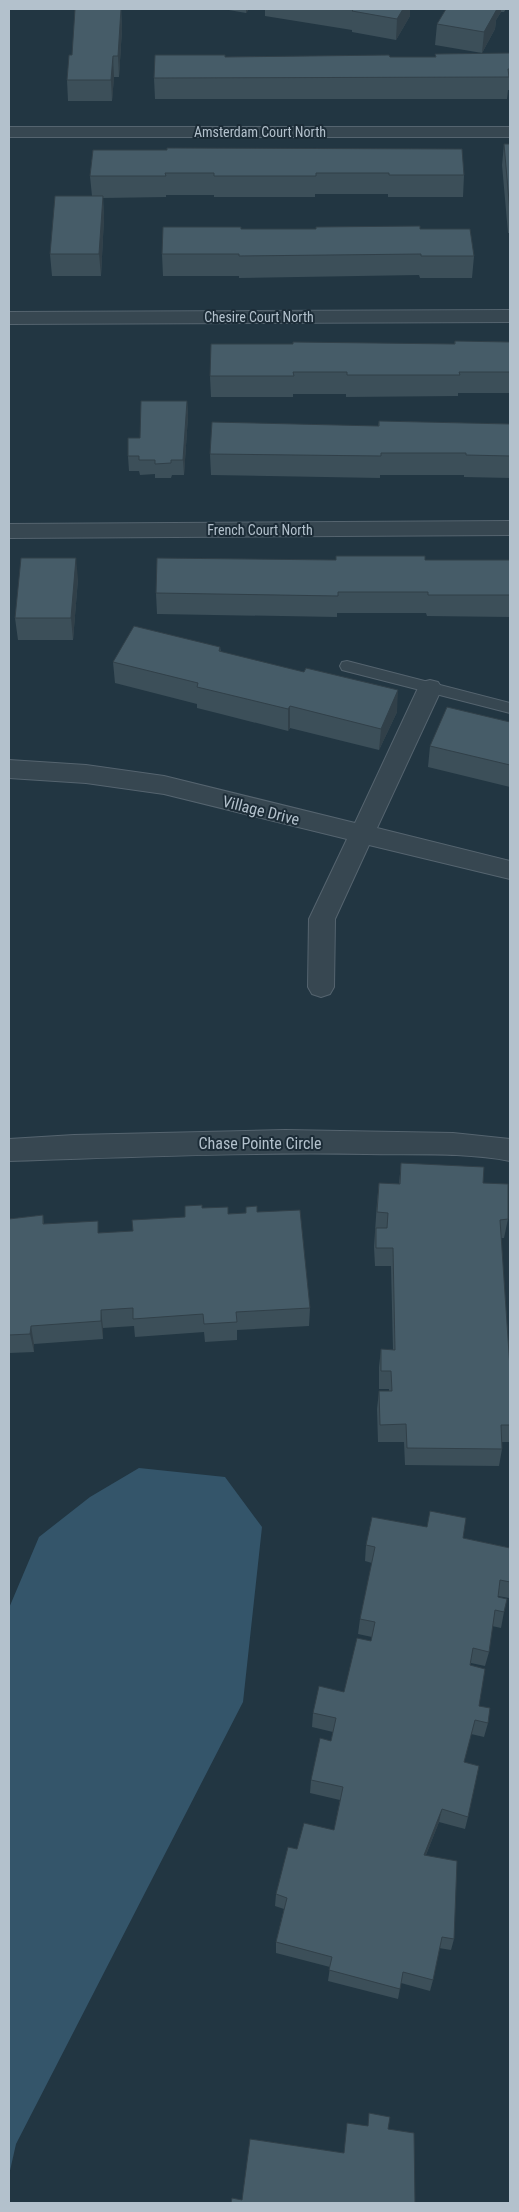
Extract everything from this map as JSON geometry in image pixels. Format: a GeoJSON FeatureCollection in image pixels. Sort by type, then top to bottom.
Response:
{"type":"FeatureCollection","features":[{"type":"Feature","properties":{"kind":"street","name":"Amsterdam Court North"},"geometry":{"type":"LineString","coordinates":[[9,132],[510,132]]}},
{"type":"Feature","properties":{"kind":"street","name":"Chesire Court North"},"geometry":{"type":"LineString","coordinates":[[9,318],[510,316]]}},
{"type":"Feature","properties":{"kind":"street","name":"French Court North"},"geometry":{"type":"LineString","coordinates":[[9,531],[510,528]]}},
{"type":"Feature","properties":{"kind":"street"},"geometry":{"type":"LineString","coordinates":[[321,987],[322,919],[430,688]]}},
{"type":"Feature","properties":{"kind":"street","name":"Village Drive"},"geometry":{"type":"LineString","coordinates":[[9,769],[86,774],[164,786],[510,870]]}},
{"type":"Feature","properties":{"kind":"street","name":"Chase Pointe Circle"},"geometry":{"type":"LineString","coordinates":[[9,1150],[74,1146],[285,1141],[453,1144],[510,1150]]}},
{"type":"Feature","properties":{"kind":"lane"},"geometry":{"type":"LineString","coordinates":[[347,666],[510,708]]}},
{"type":"Feature","properties":{"kind":"water"},"geometry":{"type":"Polygon","coordinates":[[[139,1468],[225,1477],[262,1527],[243,1702],[16,2144],[9,2175],[9,1608],[39,1537],[90,1497],[139,1468]]]}},
{"type":"Feature","properties":{"kind":"building"},"geometry":{"type":"Polygon","coordinates":[[[75,9],[121,9],[118,56],[113,56],[111,80],[67,80],[69,55],[72,55],[75,9]]]}},
{"type":"Feature","properties":{"kind":"building"},"geometry":{"type":"Polygon","coordinates":[[[354,9],[403,9],[397,19],[352,11],[354,9]]]}},
{"type":"Feature","properties":{"kind":"building"},"geometry":{"type":"Polygon","coordinates":[[[446,9],[497,9],[484,32],[437,24],[446,9]]]}},
{"type":"Feature","properties":{"kind":"building"},"geometry":{"type":"Polygon","coordinates":[[[510,53],[509,77],[154,78],[155,55],[225,55],[225,57],[389,55],[390,57],[436,57],[435,54],[510,53]]]}},
{"type":"Feature","properties":{"kind":"building"},"geometry":{"type":"Polygon","coordinates":[[[504,144],[510,144],[510,212],[504,144]]]}},
{"type":"Feature","properties":{"kind":"building"},"geometry":{"type":"Polygon","coordinates":[[[167,148],[462,149],[464,175],[316,173],[316,176],[214,176],[214,173],[165,173],[166,176],[90,176],[93,150],[167,150],[167,148]]]}},
{"type":"Feature","properties":{"kind":"building"},"geometry":{"type":"Polygon","coordinates":[[[55,196],[103,196],[99,254],[50,254],[55,196]]]}},
{"type":"Feature","properties":{"kind":"building"},"geometry":{"type":"Polygon","coordinates":[[[420,226],[420,229],[470,229],[474,256],[421,256],[421,254],[239,256],[239,254],[162,254],[163,227],[316,229],[316,227],[420,226]]]}},
{"type":"Feature","properties":{"kind":"building"},"geometry":{"type":"Polygon","coordinates":[[[455,341],[510,342],[510,372],[459,372],[460,375],[347,375],[347,372],[293,372],[294,376],[210,376],[211,344],[293,344],[293,342],[455,344],[455,341]]]}},
{"type":"Feature","properties":{"kind":"building"},"geometry":{"type":"Polygon","coordinates":[[[141,401],[187,401],[183,460],[171,460],[171,463],[155,464],[155,460],[139,460],[139,456],[128,456],[128,438],[140,438],[141,401]]]}},
{"type":"Feature","properties":{"kind":"building"},"geometry":{"type":"Polygon","coordinates":[[[379,421],[510,424],[510,456],[466,455],[466,453],[381,453],[381,456],[210,454],[212,422],[379,426],[379,421]]]}},
{"type":"Feature","properties":{"kind":"building"},"geometry":{"type":"Polygon","coordinates":[[[336,556],[425,556],[425,560],[510,560],[510,595],[428,595],[428,592],[338,592],[338,596],[156,593],[157,558],[336,560],[336,556]]]}},
{"type":"Feature","properties":{"kind":"building"},"geometry":{"type":"Polygon","coordinates":[[[21,558],[76,558],[71,618],[15,618],[21,558]]]}},
{"type":"Feature","properties":{"kind":"building"},"geometry":{"type":"Polygon","coordinates":[[[134,626],[220,647],[219,651],[304,672],[306,668],[398,690],[381,729],[290,706],[288,709],[197,687],[198,683],[113,662],[134,626]]]}},
{"type":"Feature","properties":{"kind":"building"},"geometry":{"type":"Polygon","coordinates":[[[447,707],[510,722],[510,765],[430,746],[447,707]]]}},
{"type":"Feature","properties":{"kind":"building"},"geometry":{"type":"Polygon","coordinates":[[[401,1163],[484,1167],[483,1183],[508,1184],[508,1219],[500,1220],[510,1368],[510,1425],[501,1425],[502,1449],[407,1448],[406,1424],[380,1425],[379,1391],[392,1391],[391,1371],[381,1371],[381,1349],[395,1350],[393,1248],[376,1248],[376,1228],[387,1228],[388,1213],[377,1212],[379,1183],[400,1184],[401,1163]]]}},
{"type":"Feature","properties":{"kind":"building"},"geometry":{"type":"Polygon","coordinates":[[[202,1205],[202,1208],[228,1207],[228,1214],[246,1213],[246,1207],[257,1206],[257,1212],[300,1210],[310,1308],[236,1312],[237,1322],[204,1324],[203,1314],[133,1319],[133,1308],[101,1310],[101,1321],[31,1326],[30,1334],[9,1335],[9,1219],[43,1215],[43,1224],[98,1221],[98,1233],[133,1231],[132,1220],[185,1217],[185,1206],[202,1205]]]}},
{"type":"Feature","properties":{"kind":"building"},"geometry":{"type":"Polygon","coordinates":[[[430,1511],[466,1518],[463,1538],[510,1548],[510,1582],[500,1580],[498,1597],[507,1599],[504,1612],[495,1610],[489,1652],[473,1648],[470,1665],[485,1669],[479,1706],[490,1708],[488,1723],[475,1720],[464,1762],[479,1766],[468,1817],[442,1809],[424,1855],[457,1861],[454,1939],[442,1937],[433,1980],[403,1972],[400,1989],[329,1970],[332,1957],[276,1942],[287,1898],[276,1894],[288,1847],[297,1849],[304,1823],[334,1830],[343,1787],[311,1780],[320,1738],[331,1741],[336,1718],[313,1713],[319,1686],[344,1692],[357,1638],[371,1641],[375,1622],[360,1619],[375,1547],[366,1545],[372,1517],[427,1527],[430,1511]]]}},
{"type":"Feature","properties":{"kind":"building"},"geometry":{"type":"Polygon","coordinates":[[[369,2113],[390,2117],[388,2129],[414,2133],[415,2203],[231,2203],[232,2198],[242,2200],[250,2139],[344,2153],[347,2123],[368,2126],[369,2113]]]}}]}
